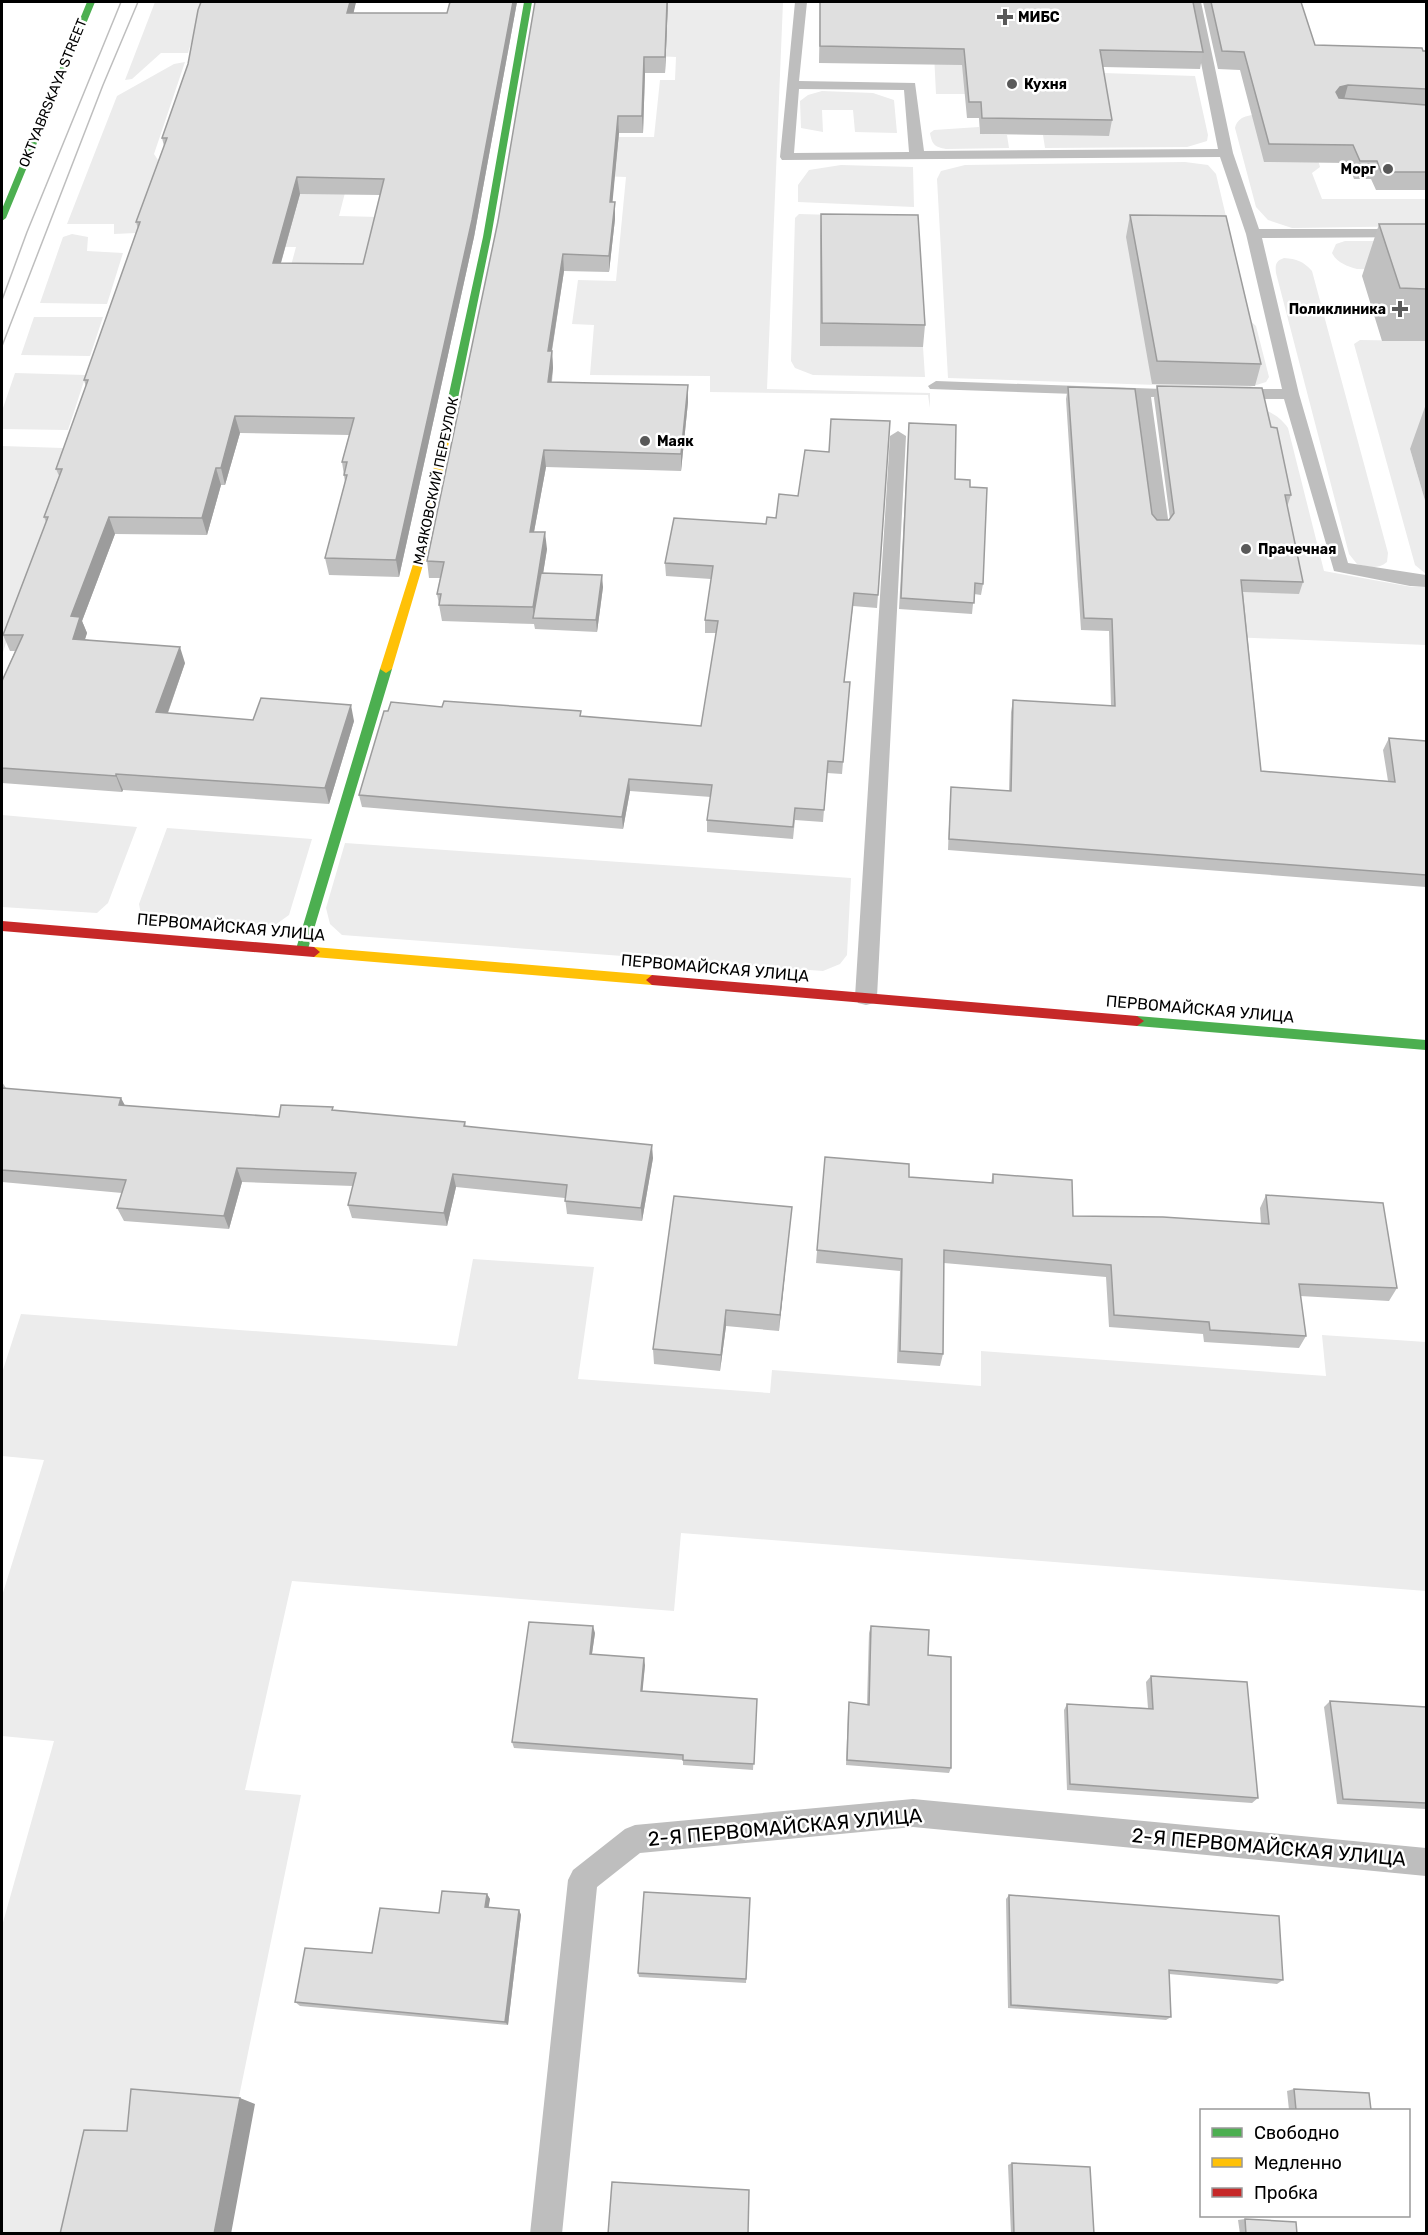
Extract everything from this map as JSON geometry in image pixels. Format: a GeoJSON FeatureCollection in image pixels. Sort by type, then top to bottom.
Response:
{"type":"FeatureCollection","features":[{"type":"Feature","properties":{"kind":"street","name":"OKTYABRSKAYA STREET"},"geometry":{"type":"LineString","coordinates":[[2,218],[91,2]]}},
{"type":"Feature","properties":{"kind":"street","name":"МАЯКОВСКИЙ ПЕРЕУЛОК"},"geometry":{"type":"LineString","coordinates":[[302,950],[420,558],[487,237],[528,2]]}},
{"type":"Feature","properties":{"kind":"street","name":"ПЕРВОМАЙСКАЯ УЛИЦА"},"geometry":{"type":"LineString","coordinates":[[2,926],[1426,1045]]}},
{"type":"Feature","properties":{"kind":"lane"},"geometry":{"type":"LineString","coordinates":[[801,2],[787,157],[1226,153]]}},
{"type":"Feature","properties":{"kind":"lane"},"geometry":{"type":"LineString","coordinates":[[1195,2],[1226,153],[1253,234],[1291,394],[1341,567],[1426,581]]}},
{"type":"Feature","properties":{"kind":"lane"},"geometry":{"type":"LineString","coordinates":[[792,85],[910,86],[917,156]]}},
{"type":"Feature","properties":{"kind":"lane"},"geometry":{"type":"LineString","coordinates":[[1253,234],[1426,233]]}},
{"type":"Feature","properties":{"kind":"lane"},"geometry":{"type":"LineString","coordinates":[[936,386],[1199,393]]}},
{"type":"Feature","properties":{"kind":"lane"},"geometry":{"type":"LineString","coordinates":[[1142,392],[1160,526]]}},
{"type":"Feature","properties":{"kind":"lane"},"geometry":{"type":"LineString","coordinates":[[1222,393],[1291,394]]}},
{"type":"Feature","properties":{"kind":"lane"},"geometry":{"type":"LineString","coordinates":[[866,997],[898,435]]}},
{"type":"Feature","properties":{"kind":"lane","name":"2-Я ПЕРВОМАЙСКАЯ УЛИЦА"},"geometry":{"type":"LineString","coordinates":[[546,2234],[583,1880],[634,1839],[913,1813],[1426,1862]]}},
{"type":"Feature","properties":{"kind":"shaded area"},"geometry":{"type":"Polygon","coordinates":[[[155,2],[204,2],[188,53],[161,53],[132,79],[125,80],[155,2]]]}},
{"type":"Feature","properties":{"kind":"shaded area"},"geometry":{"type":"Polygon","coordinates":[[[598,2],[783,2],[767,389],[930,393],[930,408],[928,395],[710,392],[710,376],[590,375],[594,325],[572,324],[578,280],[616,281],[626,177],[600,176],[604,137],[654,137],[660,80],[675,80],[676,57],[655,56],[598,2]]]}},
{"type":"Feature","properties":{"kind":"shaded area"},"geometry":{"type":"Polygon","coordinates":[[[933,33],[970,34],[976,94],[936,94],[933,33]]]}},
{"type":"Feature","properties":{"kind":"shaded area"},"geometry":{"type":"Polygon","coordinates":[[[185,62],[154,154],[158,160],[136,233],[114,234],[114,224],[67,224],[117,96],[174,64],[185,62]]]}},
{"type":"Feature","properties":{"kind":"shaded area"},"geometry":{"type":"Polygon","coordinates":[[[1103,73],[1195,76],[1208,135],[1207,141],[1187,147],[1045,148],[1043,135],[1109,136],[1103,73]]]}},
{"type":"Feature","properties":{"kind":"shaded area"},"geometry":{"type":"Polygon","coordinates":[[[822,91],[873,93],[894,100],[897,133],[855,132],[853,110],[822,110],[823,132],[801,128],[800,101],[808,95],[822,91]]]}},
{"type":"Feature","properties":{"kind":"shaded area"},"geometry":{"type":"Polygon","coordinates":[[[1263,114],[1310,133],[1320,167],[1312,173],[1322,199],[1426,199],[1426,226],[1292,228],[1268,220],[1256,207],[1235,128],[1242,118],[1263,114]]]}},
{"type":"Feature","properties":{"kind":"shaded area"},"geometry":{"type":"Polygon","coordinates":[[[979,127],[980,134],[1007,135],[1009,148],[946,149],[935,145],[930,133],[934,130],[979,127]]]}},
{"type":"Feature","properties":{"kind":"shaded area"},"geometry":{"type":"Polygon","coordinates":[[[1185,162],[1208,165],[1216,174],[1242,284],[1238,287],[1246,317],[1256,326],[1269,377],[1266,382],[1247,388],[948,378],[937,179],[941,171],[965,165],[1185,162]]]}},
{"type":"Feature","properties":{"kind":"shaded area"},"geometry":{"type":"Polygon","coordinates":[[[841,165],[913,167],[914,207],[798,202],[798,185],[809,170],[841,165]]]}},
{"type":"Feature","properties":{"kind":"shaded area"},"geometry":{"type":"Polygon","coordinates":[[[255,183],[347,185],[339,216],[379,217],[363,274],[289,273],[296,247],[193,246],[255,183]]]}},
{"type":"Feature","properties":{"kind":"shaded area"},"geometry":{"type":"Polygon","coordinates":[[[799,214],[870,216],[821,346],[923,347],[925,377],[813,375],[795,368],[791,361],[795,218],[799,214]]]}},
{"type":"Feature","properties":{"kind":"shaded area"},"geometry":{"type":"Polygon","coordinates":[[[72,234],[88,237],[87,251],[123,253],[107,304],[40,303],[63,237],[72,234]]]}},
{"type":"Feature","properties":{"kind":"shaded area"},"geometry":{"type":"Polygon","coordinates":[[[1345,241],[1426,241],[1426,271],[1350,267],[1339,262],[1332,253],[1336,244],[1345,241]]]}},
{"type":"Feature","properties":{"kind":"shaded area"},"geometry":{"type":"Polygon","coordinates":[[[1284,258],[1300,261],[1312,271],[1388,553],[1387,562],[1380,566],[1369,567],[1357,564],[1349,554],[1276,273],[1277,263],[1284,258]]]}},
{"type":"Feature","properties":{"kind":"shaded area"},"geometry":{"type":"Polygon","coordinates":[[[34,317],[103,317],[90,356],[21,355],[34,317]]]}},
{"type":"Feature","properties":{"kind":"shaded area"},"geometry":{"type":"Polygon","coordinates":[[[1360,340],[1426,341],[1426,449],[1410,449],[1426,504],[1426,574],[1415,565],[1354,344],[1360,340]]]}},
{"type":"Feature","properties":{"kind":"shaded area"},"geometry":{"type":"Polygon","coordinates":[[[15,373],[86,375],[68,430],[2,429],[2,411],[15,373]]]}},
{"type":"Feature","properties":{"kind":"shaded area"},"geometry":{"type":"Polygon","coordinates":[[[1247,404],[1275,415],[1288,428],[1324,571],[1412,587],[1426,587],[1426,645],[1158,634],[1153,591],[1078,588],[1075,535],[1165,545],[1247,404]]]}},
{"type":"Feature","properties":{"kind":"shaded area"},"geometry":{"type":"Polygon","coordinates":[[[2,446],[63,448],[55,496],[2,655],[2,446]]]}},
{"type":"Feature","properties":{"kind":"shaded area"},"geometry":{"type":"Polygon","coordinates":[[[2,815],[137,827],[108,903],[97,913],[2,907],[2,815]]]}},
{"type":"Feature","properties":{"kind":"shaded area"},"geometry":{"type":"Polygon","coordinates":[[[167,828],[312,839],[289,915],[275,925],[141,915],[139,904],[167,828]]]}},
{"type":"Feature","properties":{"kind":"shaded area"},"geometry":{"type":"Polygon","coordinates":[[[345,843],[851,878],[847,955],[840,964],[823,971],[342,935],[330,924],[326,908],[345,843]]]}},
{"type":"Feature","properties":{"kind":"shaded area"},"geometry":{"type":"Polygon","coordinates":[[[473,1259],[594,1267],[578,1379],[770,1393],[772,1370],[981,1386],[981,1351],[1326,1376],[1322,1335],[1426,1342],[1426,1591],[681,1533],[674,1611],[292,1581],[245,1790],[301,1795],[211,2233],[2,2234],[2,1926],[54,1741],[2,1736],[2,1596],[44,1460],[2,1456],[2,1373],[21,1314],[457,1346],[473,1259]]]}},
{"type":"Feature","properties":{"kind":"building"},"geometry":{"type":"Polygon","coordinates":[[[201,2],[350,2],[347,13],[447,13],[450,2],[513,2],[472,220],[396,560],[325,558],[347,475],[344,475],[347,462],[342,462],[354,418],[235,416],[221,468],[216,468],[202,518],[109,517],[71,616],[80,617],[73,639],[180,647],[156,712],[253,720],[261,698],[351,705],[325,788],[2,768],[2,681],[23,635],[3,635],[48,517],[44,517],[62,469],[56,469],[88,380],[84,380],[140,222],[136,222],[167,138],[162,138],[188,64],[201,2]],[[297,177],[273,263],[363,264],[384,179],[297,177]]]}},
{"type":"Feature","properties":{"kind":"building"},"geometry":{"type":"Polygon","coordinates":[[[535,2],[667,2],[665,57],[644,57],[642,116],[618,116],[610,202],[615,202],[609,256],[563,254],[548,351],[552,351],[548,382],[688,385],[681,454],[544,450],[530,532],[545,532],[533,607],[439,605],[441,594],[437,594],[444,562],[427,561],[498,221],[535,2]]]}},
{"type":"Feature","properties":{"kind":"building"},"geometry":{"type":"Polygon","coordinates":[[[820,2],[1193,2],[1203,52],[1100,50],[1112,120],[982,118],[981,102],[969,102],[964,49],[820,46],[820,2]]]}},
{"type":"Feature","properties":{"kind":"building"},"geometry":{"type":"Polygon","coordinates":[[[1211,2],[1301,2],[1315,45],[1422,48],[1426,51],[1426,89],[1348,85],[1340,87],[1336,92],[1339,98],[1426,105],[1426,172],[1381,172],[1377,161],[1360,161],[1353,145],[1269,144],[1244,52],[1222,51],[1211,2]]]}},
{"type":"Feature","properties":{"kind":"building"},"geometry":{"type":"Polygon","coordinates":[[[821,214],[918,215],[925,325],[822,323],[821,214]]]}},
{"type":"Feature","properties":{"kind":"building"},"geometry":{"type":"Polygon","coordinates":[[[1130,215],[1226,216],[1261,364],[1157,361],[1130,215]]]}},
{"type":"Feature","properties":{"kind":"building"},"geometry":{"type":"Polygon","coordinates":[[[1379,224],[1426,224],[1426,289],[1400,288],[1379,224]]]}},
{"type":"Feature","properties":{"kind":"building"},"geometry":{"type":"Polygon","coordinates":[[[1157,386],[1262,388],[1271,427],[1277,428],[1291,495],[1285,495],[1303,582],[1241,580],[1261,771],[1395,782],[1389,738],[1426,741],[1426,875],[949,839],[951,787],[1011,791],[1013,700],[1115,706],[1112,619],[1084,618],[1068,387],[1135,389],[1152,514],[1157,520],[1169,520],[1174,513],[1157,386]]]}},
{"type":"Feature","properties":{"kind":"building"},"geometry":{"type":"Polygon","coordinates":[[[831,419],[890,421],[878,595],[854,593],[844,682],[850,682],[843,762],[828,761],[824,810],[795,808],[793,827],[707,820],[712,785],[629,779],[622,817],[359,795],[384,711],[388,711],[391,702],[442,707],[444,701],[581,711],[580,716],[701,726],[718,621],[705,620],[713,566],[665,563],[674,518],[766,524],[767,517],[776,518],[779,494],[798,496],[805,450],[829,452],[831,419]]]}},
{"type":"Feature","properties":{"kind":"building"},"geometry":{"type":"Polygon","coordinates":[[[909,423],[956,425],[955,479],[970,480],[970,487],[987,488],[983,584],[975,583],[974,603],[901,598],[909,423]]]}},
{"type":"Feature","properties":{"kind":"building"},"geometry":{"type":"Polygon","coordinates":[[[541,573],[602,575],[596,620],[533,618],[541,573]]]}},
{"type":"Feature","properties":{"kind":"building"},"geometry":{"type":"Polygon","coordinates":[[[2,1088],[121,1098],[119,1105],[279,1117],[281,1105],[333,1107],[332,1110],[465,1122],[464,1126],[652,1145],[641,1208],[565,1201],[567,1185],[453,1174],[444,1213],[348,1205],[356,1173],[237,1168],[224,1216],[117,1208],[126,1180],[2,1170],[2,1088]]]}},
{"type":"Feature","properties":{"kind":"building"},"geometry":{"type":"Polygon","coordinates":[[[825,1157],[909,1164],[909,1177],[993,1183],[993,1174],[1072,1180],[1073,1216],[1163,1217],[1269,1224],[1266,1195],[1383,1203],[1397,1288],[1299,1284],[1306,1336],[1210,1330],[1209,1322],[1114,1315],[1111,1265],[944,1250],[943,1354],[900,1351],[902,1259],[817,1250],[825,1157]]]}},
{"type":"Feature","properties":{"kind":"building"},"geometry":{"type":"Polygon","coordinates":[[[674,1196],[792,1207],[780,1315],[726,1310],[721,1355],[653,1349],[674,1196]]]}},
{"type":"Feature","properties":{"kind":"building"},"geometry":{"type":"Polygon","coordinates":[[[529,1622],[593,1626],[590,1654],[644,1658],[641,1691],[757,1699],[754,1764],[683,1760],[683,1755],[512,1742],[529,1622]]]}},
{"type":"Feature","properties":{"kind":"building"},"geometry":{"type":"Polygon","coordinates":[[[871,1626],[929,1630],[928,1655],[951,1657],[951,1768],[847,1760],[849,1702],[869,1705],[871,1626]]]}},
{"type":"Feature","properties":{"kind":"building"},"geometry":{"type":"Polygon","coordinates":[[[1151,1676],[1247,1682],[1258,1798],[1070,1784],[1067,1704],[1153,1709],[1151,1676]]]}},
{"type":"Feature","properties":{"kind":"building"},"geometry":{"type":"Polygon","coordinates":[[[1330,1701],[1426,1707],[1426,1803],[1343,1799],[1330,1701]]]}},
{"type":"Feature","properties":{"kind":"building"},"geometry":{"type":"Polygon","coordinates":[[[442,1891],[487,1894],[485,1907],[519,1910],[505,2022],[295,2002],[305,1948],[372,1953],[380,1908],[439,1913],[442,1891]]]}},
{"type":"Feature","properties":{"kind":"building"},"geometry":{"type":"Polygon","coordinates":[[[644,1892],[750,1898],[746,1979],[638,1973],[644,1892]]]}},
{"type":"Feature","properties":{"kind":"building"},"geometry":{"type":"Polygon","coordinates":[[[1009,1895],[1279,1916],[1283,1980],[1169,1970],[1171,2017],[1011,2005],[1009,1895]]]}},
{"type":"Feature","properties":{"kind":"building"},"geometry":{"type":"Polygon","coordinates":[[[131,2089],[240,2098],[214,2234],[60,2234],[84,2130],[127,2131],[131,2089]]]}},
{"type":"Feature","properties":{"kind":"building"},"geometry":{"type":"Polygon","coordinates":[[[1294,2089],[1369,2093],[1371,2109],[1296,2109],[1294,2089]]]}},
{"type":"Feature","properties":{"kind":"building"},"geometry":{"type":"Polygon","coordinates":[[[1012,2163],[1090,2167],[1094,2234],[1014,2234],[1012,2163]]]}},
{"type":"Feature","properties":{"kind":"building"},"geometry":{"type":"Polygon","coordinates":[[[612,2182],[749,2190],[748,2234],[608,2234],[612,2182]]]}},
{"type":"Feature","properties":{"kind":"building"},"geometry":{"type":"Polygon","coordinates":[[[1245,2219],[1296,2222],[1297,2234],[1246,2234],[1245,2219]]]}},
{"type":"Feature","properties":{"kind":"tram line"},"geometry":{"type":"LineString","coordinates":[[2,300],[27,232],[121,2]]}},
{"type":"Feature","properties":{"kind":"tram line"},"geometry":{"type":"LineString","coordinates":[[2,346],[103,85],[138,2]]}},
{"type":"Feature","properties":{"kind":"traffic: fast"},"geometry":{"type":"LineString","coordinates":[[2,218],[91,2]]}},
{"type":"Feature","properties":{"kind":"traffic: fast"},"geometry":{"type":"LineString","coordinates":[[452,403],[487,237],[528,2]]}},
{"type":"Feature","properties":{"kind":"traffic: fast"},"geometry":{"type":"LineString","coordinates":[[302,949],[386,669]]}},
{"type":"Feature","properties":{"kind":"traffic: fast"},"geometry":{"type":"LineString","coordinates":[[1137,1021],[1426,1045]]}},
{"type":"Feature","properties":{"kind":"traffic: slow"},"geometry":{"type":"LineString","coordinates":[[386,669],[420,558],[452,403]]}},
{"type":"Feature","properties":{"kind":"traffic: slow"},"geometry":{"type":"LineString","coordinates":[[314,952],[652,980]]}},
{"type":"Feature","properties":{"kind":"traffic: jam"},"geometry":{"type":"LineString","coordinates":[[2,926],[314,952]]}},
{"type":"Feature","properties":{"kind":"traffic: jam"},"geometry":{"type":"LineString","coordinates":[[652,980],[1137,1021]]}},
{"type":"Feature","properties":{"kind":"place","name":"МИБС"},"geometry":{"type":"Point","coordinates":[1005,17]}},
{"type":"Feature","properties":{"kind":"place","name":"Кухня"},"geometry":{"type":"Point","coordinates":[1012,84]}},
{"type":"Feature","properties":{"kind":"place","name":"Морг"},"geometry":{"type":"Point","coordinates":[1388,169]}},
{"type":"Feature","properties":{"kind":"place","name":"Поликлиника"},"geometry":{"type":"Point","coordinates":[1400,309]}},
{"type":"Feature","properties":{"kind":"place","name":"Маяк"},"geometry":{"type":"Point","coordinates":[645,441]}},
{"type":"Feature","properties":{"kind":"place","name":"Прачечная"},"geometry":{"type":"Point","coordinates":[1246,549]}}]}
